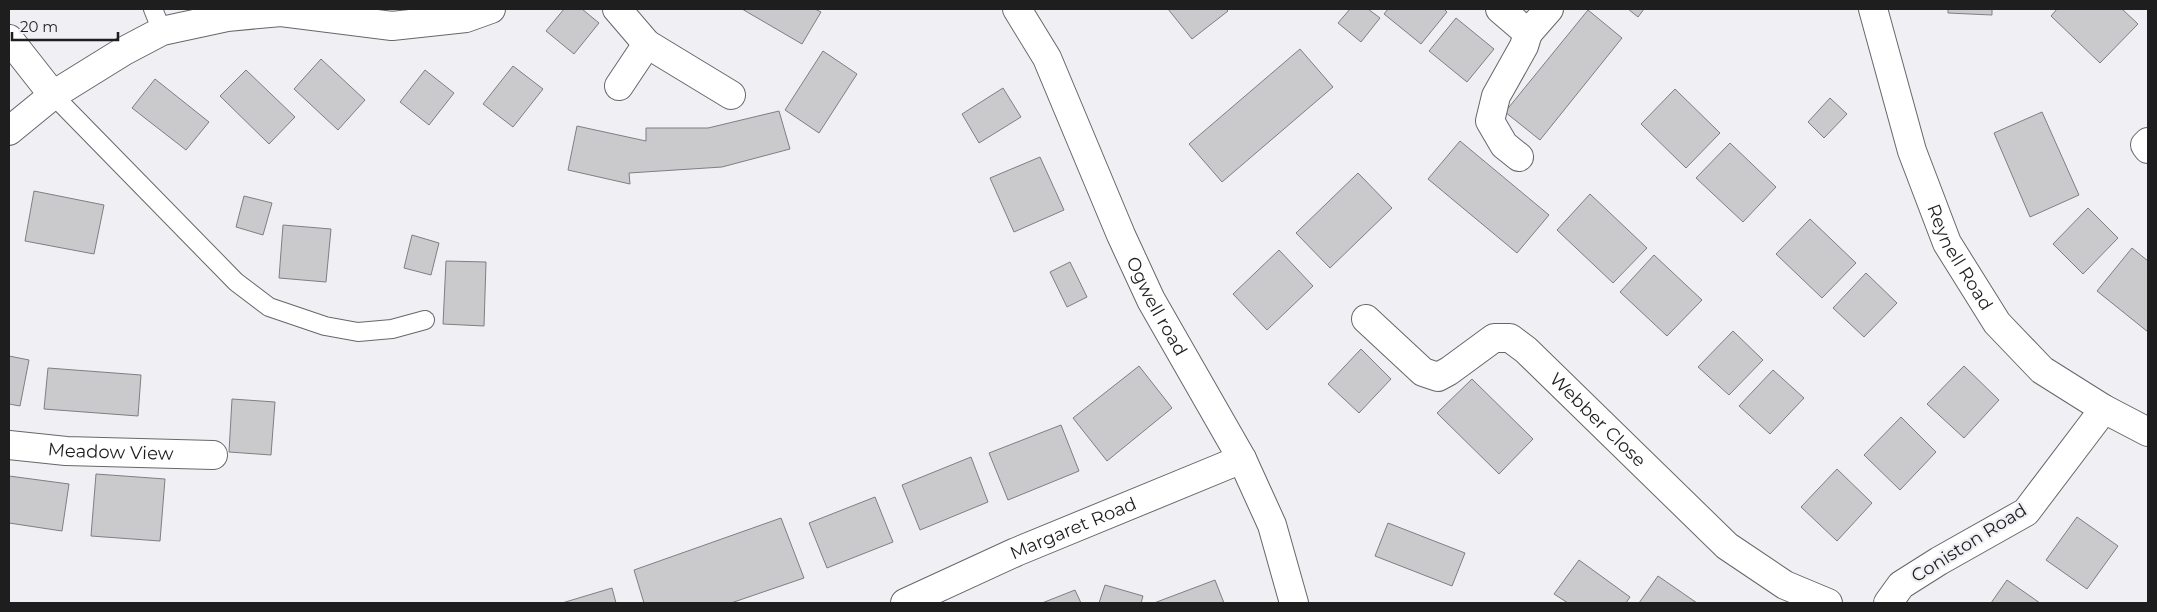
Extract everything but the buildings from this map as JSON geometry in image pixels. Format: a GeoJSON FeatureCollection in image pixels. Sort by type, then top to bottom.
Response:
{"type":"FeatureCollection","features":[{"type":"Feature","properties":{"kind":"street"},"geometry":{"type":"LineString","coordinates":[[9,131],[53,95],[124,51],[158,20],[227,18],[280,12],[315,13],[392,26],[466,18],[491,9]]}},
{"type":"Feature","properties":{"kind":"street"},"geometry":{"type":"LineString","coordinates":[[617,9],[647,44],[731,95]]}},
{"type":"Feature","properties":{"kind":"street","name":"Ogwell road"},"geometry":{"type":"LineString","coordinates":[[1017,9],[1047,58],[1121,235],[1151,300],[1242,460],[1272,525],[1294,603]]}},
{"type":"Feature","properties":{"kind":"street"},"geometry":{"type":"LineString","coordinates":[[1500,9],[1528,33]]}},
{"type":"Feature","properties":{"kind":"street"},"geometry":{"type":"LineString","coordinates":[[1518,157],[1504,145],[1490,121],[1496,96],[1524,46],[1528,33],[1549,9]]}},
{"type":"Feature","properties":{"kind":"street","name":"Reynell Road"},"geometry":{"type":"LineString","coordinates":[[1873,9],[1912,151],[1947,243],[1997,323],[2042,370],[2104,410],[2148,432]]}},
{"type":"Feature","properties":{"kind":"street"},"geometry":{"type":"LineString","coordinates":[[9,39],[53,95]]}},
{"type":"Feature","properties":{"kind":"street"},"geometry":{"type":"LineString","coordinates":[[619,86],[647,44]]}},
{"type":"Feature","properties":{"kind":"street"},"geometry":{"type":"LineString","coordinates":[[2148,142],[2145,145],[2148,149]]}},
{"type":"Feature","properties":{"kind":"street","name":"Webber Close"},"geometry":{"type":"LineString","coordinates":[[1366,319],[1423,372],[1438,376],[1449,371],[1494,338],[1510,338],[1526,350],[1726,546],[1785,585],[1828,603]]}},
{"type":"Feature","properties":{"kind":"street","name":"Coniston Road"},"geometry":{"type":"LineString","coordinates":[[1888,603],[1901,585],[1939,561],[2026,512],[2104,410]]}},
{"type":"Feature","properties":{"kind":"street","name":"Meadow View"},"geometry":{"type":"LineString","coordinates":[[9,445],[66,451],[213,455]]}},
{"type":"Feature","properties":{"kind":"street","name":"Margaret Road"},"geometry":{"type":"LineString","coordinates":[[905,603],[1016,552],[1242,460]]}},
{"type":"Feature","properties":{"kind":"lane"},"geometry":{"type":"LineString","coordinates":[[53,95],[229,275],[269,307],[325,326],[358,332],[392,329],[425,320]]}}]}
